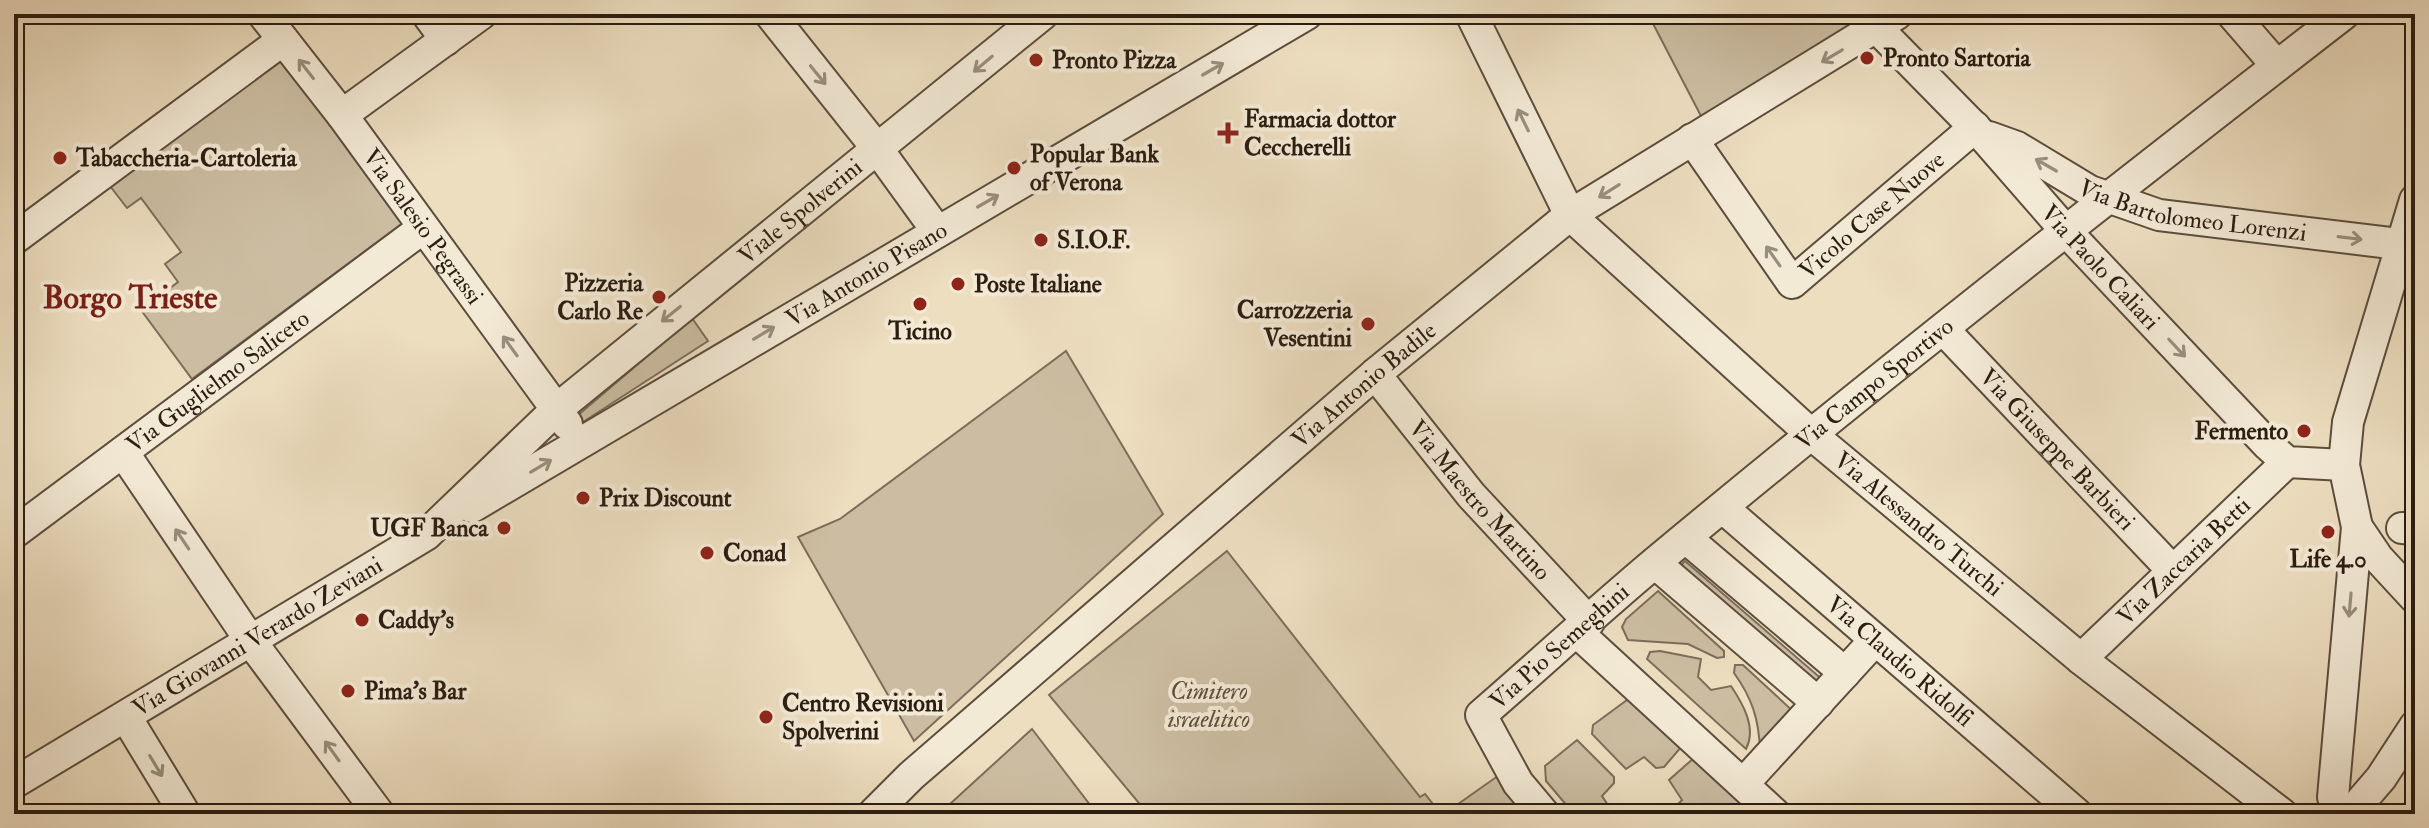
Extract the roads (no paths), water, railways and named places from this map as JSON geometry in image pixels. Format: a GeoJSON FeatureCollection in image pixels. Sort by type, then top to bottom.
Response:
{"type":"FeatureCollection","features":[{"type":"Feature","properties":{"kind":"street","name":"Via Salesio Pegrassi"},"geometry":{"type":"LineString","coordinates":[[263,14],[342,115],[580,441]]}},
{"type":"Feature","properties":{"kind":"street"},"geometry":{"type":"LineString","coordinates":[[427,14],[446,40]]}},
{"type":"Feature","properties":{"kind":"street"},"geometry":{"type":"LineString","coordinates":[[342,115],[481,14]]}},
{"type":"Feature","properties":{"kind":"street"},"geometry":{"type":"LineString","coordinates":[[770,14],[879,151],[937,231]]}},
{"type":"Feature","properties":{"kind":"street","name":"Viale Spolverini"},"geometry":{"type":"LineString","coordinates":[[557,409],[879,151],[1043,14]]}},
{"type":"Feature","properties":{"kind":"street","name":"Via Antonio Pisano"},"geometry":{"type":"LineString","coordinates":[[426,535],[580,441],[1307,14]]}},
{"type":"Feature","properties":{"kind":"street"},"geometry":{"type":"LineString","coordinates":[[1471,14],[1570,215]]}},
{"type":"Feature","properties":{"kind":"street"},"geometry":{"type":"LineString","coordinates":[[2232,14],[2277,66]]}},
{"type":"Feature","properties":{"kind":"street","name":"Via Campo Sportivo"},"geometry":{"type":"LineString","coordinates":[[1655,563],[2065,230],[2344,14]]}},
{"type":"Feature","properties":{"kind":"street","name":"Via Antonio Badile"},"geometry":{"type":"LineString","coordinates":[[873,814],[1138,578],[1375,374],[1570,215],[1885,20]]}},
{"type":"Feature","properties":{"kind":"street","name":"Via Paolo Caliari"},"geometry":{"type":"LineString","coordinates":[[1885,20],[2065,230],[2287,462]]}},
{"type":"Feature","properties":{"kind":"street"},"geometry":{"type":"LineString","coordinates":[[14,239],[283,40]]}},
{"type":"Feature","properties":{"kind":"street","name":"Vicolo Case Nuove"},"geometry":{"type":"LineString","coordinates":[[1692,139],[1792,283],[1979,132]]}},
{"type":"Feature","properties":{"kind":"street","name":"Via Bartolomeo Lorenzi"},"geometry":{"type":"LineString","coordinates":[[1979,132],[2017,147],[2108,198],[2159,215],[2409,245]]}},
{"type":"Feature","properties":{"kind":"street"},"geometry":{"type":"LineString","coordinates":[[2339,814],[2333,797],[2357,527],[2344,465],[2348,422],[2409,245],[2415,200]]}},
{"type":"Feature","properties":{"kind":"street","name":"Via Alessandro Turchi"},"geometry":{"type":"LineString","coordinates":[[1570,215],[1812,435],[2081,659],[2282,814]]}},
{"type":"Feature","properties":{"kind":"street","name":"Via Guglielmo Saliceto"},"geometry":{"type":"LineString","coordinates":[[14,533],[423,228]]}},
{"type":"Feature","properties":{"kind":"street","name":"Via Giuseppe Barbieri"},"geometry":{"type":"LineString","coordinates":[[1943,329],[2172,570]]}},
{"type":"Feature","properties":{"kind":"street","name":"Via Maestro Martino"},"geometry":{"type":"LineString","coordinates":[[1375,374],[1471,495],[1583,627],[1744,783],[1768,812]]}},
{"type":"Feature","properties":{"kind":"street","name":"Via Giovanni Verardo Zeviani"},"geometry":{"type":"LineString","coordinates":[[14,783],[426,535],[557,409]]}},
{"type":"Feature","properties":{"kind":"street"},"geometry":{"type":"LineString","coordinates":[[123,452],[250,640],[379,814]]}},
{"type":"Feature","properties":{"kind":"street"},"geometry":{"type":"LineString","coordinates":[[2287,462],[2344,465]]}},
{"type":"Feature","properties":{"kind":"street","name":"Via Zaccaria Betti"},"geometry":{"type":"LineString","coordinates":[[2081,659],[2287,462]]}},
{"type":"Feature","properties":{"kind":"street","name":"Via Claudio Ridolfi"},"geometry":{"type":"LineString","coordinates":[[1723,508],[2077,814]]}},
{"type":"Feature","properties":{"kind":"street"},"geometry":{"type":"LineString","coordinates":[[2357,527],[2378,558],[2415,598]]}},
{"type":"Feature","properties":{"kind":"street"},"geometry":{"type":"LineString","coordinates":[[1686,538],[1845,673]]}},
{"type":"Feature","properties":{"kind":"street"},"geometry":{"type":"LineString","coordinates":[[1655,563],[1818,703]]}},
{"type":"Feature","properties":{"kind":"street","name":"Via Pio Semeghini"},"geometry":{"type":"LineString","coordinates":[[1544,814],[1518,783],[1481,715],[1655,563]]}},
{"type":"Feature","properties":{"kind":"street"},"geometry":{"type":"LineString","coordinates":[[1744,783],[1875,640]]}},
{"type":"Feature","properties":{"kind":"street"},"geometry":{"type":"LineString","coordinates":[[126,717],[185,814]]}},
{"type":"Feature","properties":{"kind":"street"},"geometry":{"type":"LineString","coordinates":[[2350,814],[2381,778],[2415,726]]}},
{"type":"Feature","properties":{"kind":"place","name":"Pronto Sartoria"},"geometry":{"type":"Point","coordinates":[1867,58]}},
{"type":"Feature","properties":{"kind":"place","name":"Pronto Pizza"},"geometry":{"type":"Point","coordinates":[1036,60]}},
{"type":"Feature","properties":{"kind":"place","name":"Farmacia dottor Ceccherelli"},"geometry":{"type":"Point","coordinates":[1228,133]}},
{"type":"Feature","properties":{"kind":"place","name":"Tabaccheria-Cartoleria"},"geometry":{"type":"Point","coordinates":[60,158]}},
{"type":"Feature","properties":{"kind":"place","name":"Popular Bank of Verona"},"geometry":{"type":"Point","coordinates":[1014,168]}},
{"type":"Feature","properties":{"kind":"place","name":"S.I.O.F."},"geometry":{"type":"Point","coordinates":[1041,240]}},
{"type":"Feature","properties":{"kind":"place","name":"Poste Italiane"},"geometry":{"type":"Point","coordinates":[958,284]}},
{"type":"Feature","properties":{"kind":"place","name":"Pizzeria Carlo Re"},"geometry":{"type":"Point","coordinates":[659,297]}},
{"type":"Feature","properties":{"kind":"place","name":"Ticino"},"geometry":{"type":"Point","coordinates":[920,304]}},
{"type":"Feature","properties":{"kind":"place","name":"Carrozzeria Vesentini"},"geometry":{"type":"Point","coordinates":[1368,324]}},
{"type":"Feature","properties":{"kind":"place","name":"Fermento"},"geometry":{"type":"Point","coordinates":[2304,431]}},
{"type":"Feature","properties":{"kind":"place","name":"Prix Discount"},"geometry":{"type":"Point","coordinates":[583,498]}},
{"type":"Feature","properties":{"kind":"place","name":"UGF Banca"},"geometry":{"type":"Point","coordinates":[504,528]}},
{"type":"Feature","properties":{"kind":"place","name":"Life 4.0"},"geometry":{"type":"Point","coordinates":[2328,532]}},
{"type":"Feature","properties":{"kind":"place","name":"Conad"},"geometry":{"type":"Point","coordinates":[707,553]}},
{"type":"Feature","properties":{"kind":"place","name":"Caddy's"},"geometry":{"type":"Point","coordinates":[362,620]}},
{"type":"Feature","properties":{"kind":"place","name":"Pima's Bar"},"geometry":{"type":"Point","coordinates":[348,691]}},
{"type":"Feature","properties":{"kind":"place","name":"Centro Revisioni Spolverini"},"geometry":{"type":"Point","coordinates":[766,717]}},
{"type":"Feature","properties":{"kind":"district","name":"Borgo Trieste"},"geometry":{"type":"Point","coordinates":[130,297]}},
{"type":"Feature","properties":{"kind":"park label","name":"Cimitero israelitico"},"geometry":{"type":"Point","coordinates":[1209,705]}}]}
